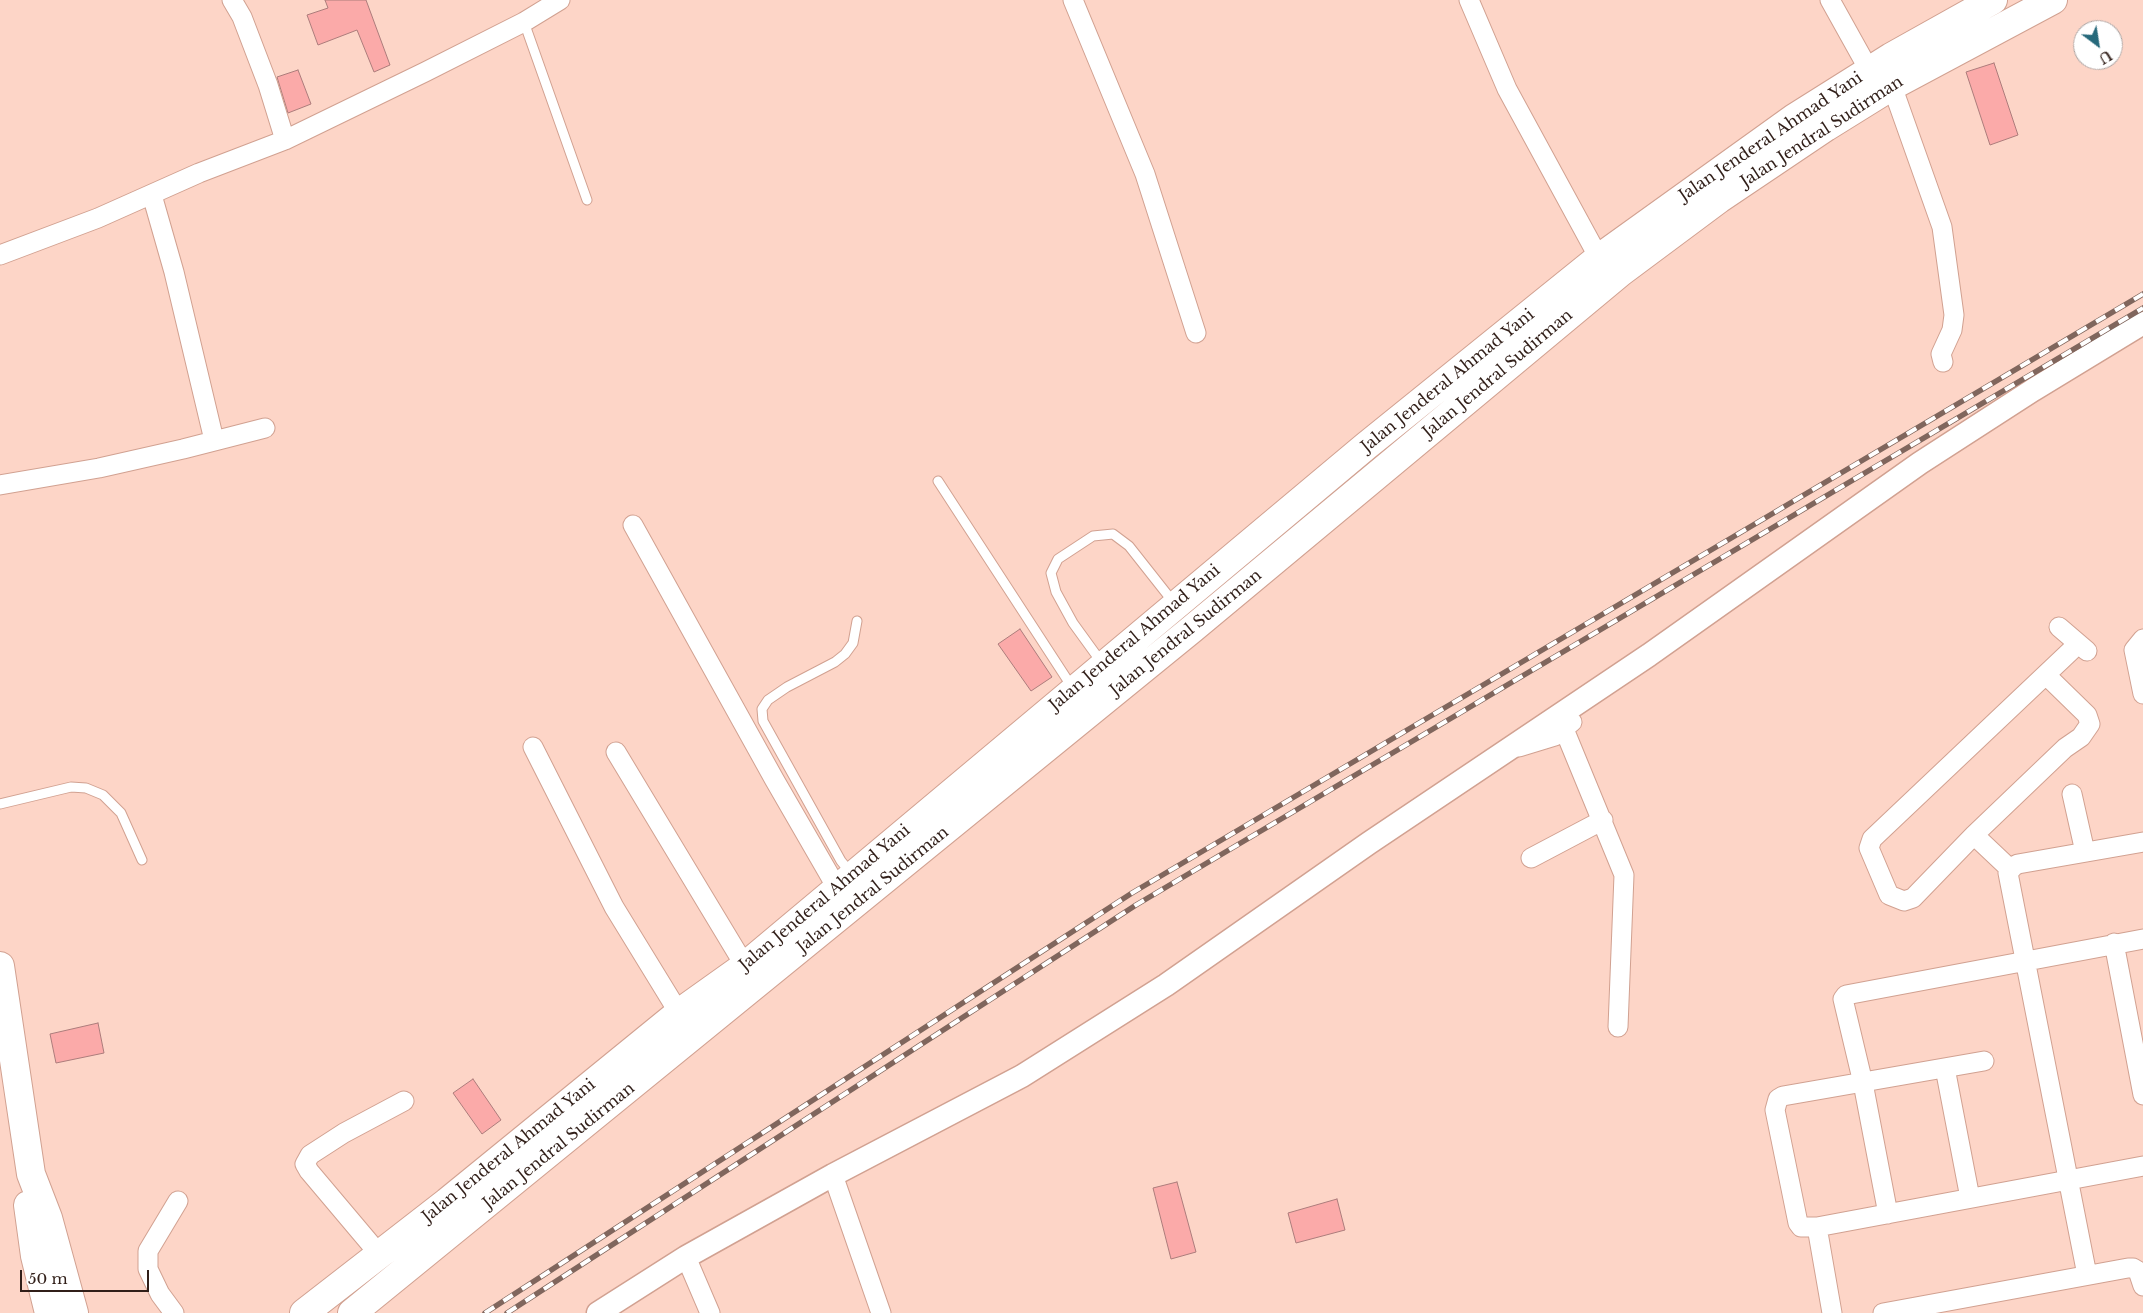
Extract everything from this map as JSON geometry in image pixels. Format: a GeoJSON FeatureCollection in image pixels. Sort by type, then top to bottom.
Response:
{"type":"FeatureCollection","features":[{"type":"Feature","properties":{"kind":"highway","name":"Jalan Jenderal Ahmad Yani"},"geometry":{"type":"LineString","coordinates":[[1183,617],[1366,446],[1600,258],[1794,118],[1964,7],[1993,0]]}},
{"type":"Feature","properties":{"kind":"highway","name":"Jalan Jendral Sudirman"},"geometry":{"type":"LineString","coordinates":[[352,1313],[1183,617],[1621,272],[1719,199],[1826,127],[1892,86],[2053,0]]}},
{"type":"Feature","properties":{"kind":"highway","name":"Jalan Jenderal Ahmad Yani"},"geometry":{"type":"LineString","coordinates":[[304,1313],[447,1202],[679,1013],[745,966],[1074,690],[1112,676]]}},
{"type":"Feature","properties":{"kind":"highway"},"geometry":{"type":"LineString","coordinates":[[1,976],[31,1174],[48,1218],[74,1313]]}},
{"type":"Feature","properties":{"kind":"highway"},"geometry":{"type":"LineString","coordinates":[[31,1174],[28,1205],[35,1256],[49,1313]]}},
{"type":"Feature","properties":{"kind":"street"},"geometry":{"type":"LineString","coordinates":[[232,0],[242,17],[268,85],[285,140]]}},
{"type":"Feature","properties":{"kind":"street"},"geometry":{"type":"LineString","coordinates":[[0,255],[98,218],[199,173],[285,140],[524,22],[560,0]]}},
{"type":"Feature","properties":{"kind":"street"},"geometry":{"type":"LineString","coordinates":[[1073,0],[1152,192],[1196,333]]}},
{"type":"Feature","properties":{"kind":"street"},"geometry":{"type":"LineString","coordinates":[[1469,0],[1508,89],[1600,258]]}},
{"type":"Feature","properties":{"kind":"street"},"geometry":{"type":"LineString","coordinates":[[1830,0],[1870,70]]}},
{"type":"Feature","properties":{"kind":"street"},"geometry":{"type":"LineString","coordinates":[[1892,86],[1942,227],[1954,315],[1952,330],[1941,354],[1943,362]]}},
{"type":"Feature","properties":{"kind":"street"},"geometry":{"type":"LineString","coordinates":[[152,195],[174,272],[214,440]]}},
{"type":"Feature","properties":{"kind":"street"},"geometry":{"type":"LineString","coordinates":[[598,1313],[686,1257],[833,1175],[1038,1066],[1166,985],[1369,843],[1591,694],[1920,463],[2033,390],[2143,323]]}},
{"type":"Feature","properties":{"kind":"street"},"geometry":{"type":"LineString","coordinates":[[0,485],[98,468],[265,428]]}},
{"type":"Feature","properties":{"kind":"street"},"geometry":{"type":"LineString","coordinates":[[633,525],[750,737],[845,881]]}},
{"type":"Feature","properties":{"kind":"street"},"geometry":{"type":"LineString","coordinates":[[2046,675],[2083,710],[2090,724],[2081,737],[2065,748],[1974,835],[1913,898],[1904,901],[1889,895],[1870,848],[1872,839],[2046,675],[2082,648],[2059,627]]}},
{"type":"Feature","properties":{"kind":"street"},"geometry":{"type":"LineString","coordinates":[[2143,639],[2134,650],[2143,694]]}},
{"type":"Feature","properties":{"kind":"street"},"geometry":{"type":"LineString","coordinates":[[1508,750],[1548,738],[1564,729],[1591,694]]}},
{"type":"Feature","properties":{"kind":"street"},"geometry":{"type":"LineString","coordinates":[[1564,729],[1618,855],[1625,882],[1618,1027]]}},
{"type":"Feature","properties":{"kind":"street"},"geometry":{"type":"LineString","coordinates":[[533,747],[614,907],[679,1013]]}},
{"type":"Feature","properties":{"kind":"street"},"geometry":{"type":"LineString","coordinates":[[616,752],[745,966]]}},
{"type":"Feature","properties":{"kind":"street"},"geometry":{"type":"LineString","coordinates":[[2072,794],[2085,852]]}},
{"type":"Feature","properties":{"kind":"street"},"geometry":{"type":"LineString","coordinates":[[1530,858],[1602,820]]}},
{"type":"Feature","properties":{"kind":"street"},"geometry":{"type":"LineString","coordinates":[[1974,835],[2010,869]]}},
{"type":"Feature","properties":{"kind":"street"},"geometry":{"type":"LineString","coordinates":[[2010,869],[2018,864],[2143,842]]}},
{"type":"Feature","properties":{"kind":"street"},"geometry":{"type":"LineString","coordinates":[[2010,869],[2009,879],[2087,1275]]}},
{"type":"Feature","properties":{"kind":"street"},"geometry":{"type":"LineString","coordinates":[[1888,1214],[1863,1083],[1843,999],[1846,995],[2143,939]]}},
{"type":"Feature","properties":{"kind":"street"},"geometry":{"type":"LineString","coordinates":[[2114,943],[2143,1095]]}},
{"type":"Feature","properties":{"kind":"street"},"geometry":{"type":"LineString","coordinates":[[1984,1061],[1783,1096],[1775,1102],[1798,1223],[1806,1228],[1817,1227],[2143,1166]]}},
{"type":"Feature","properties":{"kind":"street"},"geometry":{"type":"LineString","coordinates":[[1945,1068],[1970,1198]]}},
{"type":"Feature","properties":{"kind":"street"},"geometry":{"type":"LineString","coordinates":[[379,1254],[305,1164],[310,1155],[344,1132],[404,1101]]}},
{"type":"Feature","properties":{"kind":"street"},"geometry":{"type":"LineString","coordinates":[[833,1175],[881,1313]]}},
{"type":"Feature","properties":{"kind":"street"},"geometry":{"type":"LineString","coordinates":[[174,1313],[160,1294],[148,1269],[148,1251],[178,1201]]}},
{"type":"Feature","properties":{"kind":"street"},"geometry":{"type":"LineString","coordinates":[[1817,1227],[1832,1313]]}},
{"type":"Feature","properties":{"kind":"street"},"geometry":{"type":"LineString","coordinates":[[686,1257],[710,1313]]}},
{"type":"Feature","properties":{"kind":"street"},"geometry":{"type":"LineString","coordinates":[[1883,1313],[1942,1308],[2087,1275],[2133,1268],[2141,1277],[2143,1286]]}},
{"type":"Feature","properties":{"kind":"lane"},"geometry":{"type":"LineString","coordinates":[[524,22],[587,200]]}},
{"type":"Feature","properties":{"kind":"lane"},"geometry":{"type":"LineString","coordinates":[[938,482],[1074,690]]}},
{"type":"Feature","properties":{"kind":"lane"},"geometry":{"type":"LineString","coordinates":[[1112,676],[1073,622],[1056,592],[1051,574],[1058,559],[1093,536],[1113,534],[1129,546],[1183,617]]}},
{"type":"Feature","properties":{"kind":"lane"},"geometry":{"type":"LineString","coordinates":[[845,881],[841,861],[763,722],[762,709],[768,700],[787,687],[845,654],[853,643],[857,621]]}},
{"type":"Feature","properties":{"kind":"lane"},"geometry":{"type":"LineString","coordinates":[[0,804],[71,787],[86,788],[103,795],[121,813],[142,860]]}},
{"type":"Feature","properties":{"kind":"building"},"geometry":{"type":"Polygon","coordinates":[[[325,0],[366,0],[390,65],[374,72],[357,30],[318,45],[307,15],[328,8],[325,0]]]}},
{"type":"Feature","properties":{"kind":"building"},"geometry":{"type":"Polygon","coordinates":[[[1994,63],[2018,135],[1990,145],[1966,72],[1994,63]]]}},
{"type":"Feature","properties":{"kind":"building"},"geometry":{"type":"Polygon","coordinates":[[[298,70],[311,104],[288,113],[277,77],[298,70]]]}},
{"type":"Feature","properties":{"kind":"building"},"geometry":{"type":"Polygon","coordinates":[[[1020,629],[1052,677],[1031,691],[998,644],[1020,629]]]}},
{"type":"Feature","properties":{"kind":"building"},"geometry":{"type":"Polygon","coordinates":[[[98,1023],[104,1053],[56,1063],[50,1034],[98,1023]]]}},
{"type":"Feature","properties":{"kind":"building"},"geometry":{"type":"Polygon","coordinates":[[[473,1079],[501,1120],[482,1134],[453,1093],[473,1079]]]}},
{"type":"Feature","properties":{"kind":"building"},"geometry":{"type":"Polygon","coordinates":[[[1177,1182],[1196,1252],[1171,1259],[1153,1188],[1177,1182]]]}},
{"type":"Feature","properties":{"kind":"building"},"geometry":{"type":"Polygon","coordinates":[[[1337,1199],[1345,1230],[1296,1243],[1288,1213],[1337,1199]]]}},
{"type":"Feature","properties":{"kind":"railway"},"geometry":{"type":"LineString","coordinates":[[485,1313],[1132,893],[2143,294]]}},
{"type":"Feature","properties":{"kind":"railway"},"geometry":{"type":"LineString","coordinates":[[507,1313],[1136,905],[2143,308]]}}]}
